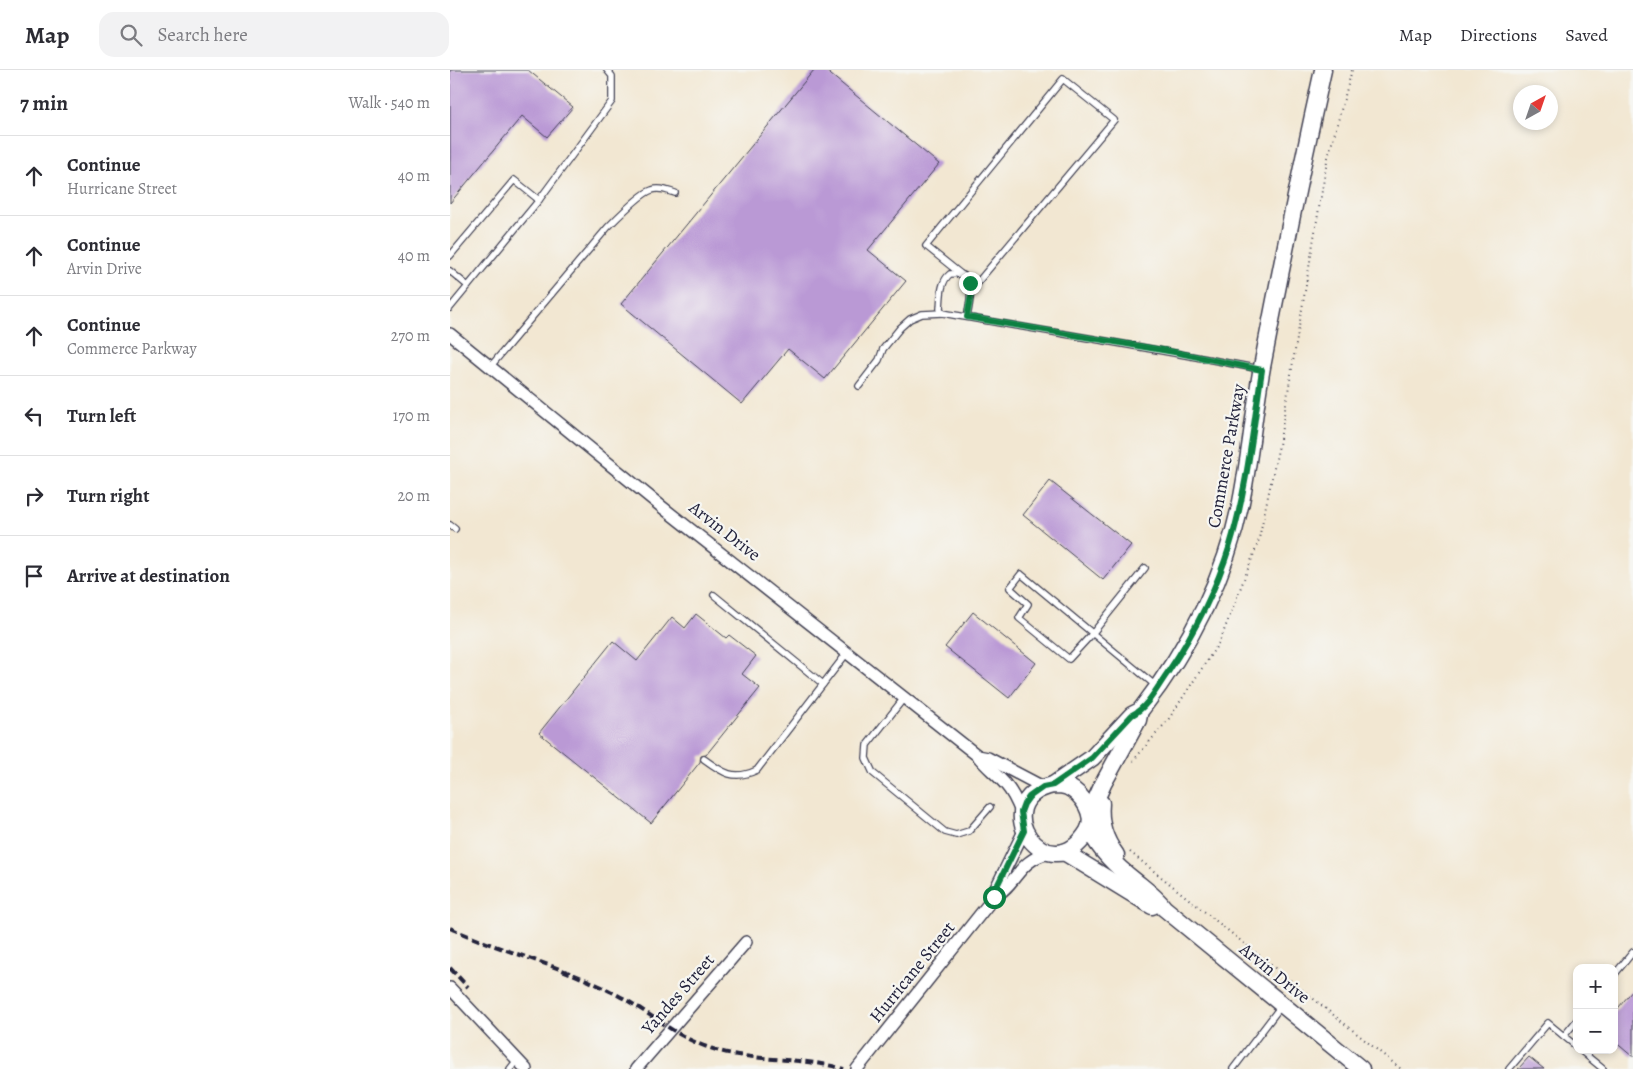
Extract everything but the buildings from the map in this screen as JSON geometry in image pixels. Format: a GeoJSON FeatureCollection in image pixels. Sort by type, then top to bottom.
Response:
{"type":"FeatureCollection","features":[{"type":"Feature","properties":{"kind":"street","name":"Commerce Parkway"},"geometry":{"type":"LineString","coordinates":[[1090,821],[1102,784],[1138,720],[1140,711],[1184,648],[1220,574],[1230,544],[1241,502],[1262,370],[1323,70]]}},
{"type":"Feature","properties":{"kind":"street","name":"Arvin Drive"},"geometry":{"type":"LineString","coordinates":[[450,334],[670,513],[978,756],[1014,795],[1021,812],[1024,831],[1034,845],[1056,852],[1151,905],[1164,908]]}},
{"type":"Feature","properties":{"kind":"street","name":"Commerce Parkway"},"geometry":{"type":"LineString","coordinates":[[1048,786],[1092,758],[1132,715],[1140,711]]}},
{"type":"Feature","properties":{"kind":"street","name":"Arvin Drive"},"geometry":{"type":"LineString","coordinates":[[978,756],[988,758],[1048,786],[1067,787],[1081,796],[1096,843],[1105,855],[1157,898],[1164,908],[1361,1069]]}},
{"type":"Feature","properties":{"kind":"street"},"geometry":{"type":"LineString","coordinates":[[1102,784],[1100,814],[1102,828],[1114,853],[1133,879]]}},
{"type":"Feature","properties":{"kind":"street"},"geometry":{"type":"LineString","coordinates":[[1021,812],[1029,797],[1048,786]]}},
{"type":"Feature","properties":{"kind":"street"},"geometry":{"type":"LineString","coordinates":[[1056,852],[1079,843],[1090,821]]}},
{"type":"Feature","properties":{"kind":"street","name":"Hurricane Street"},"geometry":{"type":"LineString","coordinates":[[994,897],[996,888],[1024,831]]}},
{"type":"Feature","properties":{"kind":"street","name":"Hurricane Street"},"geometry":{"type":"LineString","coordinates":[[857,1069],[994,897],[1002,893],[1030,860],[1056,852]]}},
{"type":"Feature","properties":{"kind":"street","name":"Yandes Street"},"geometry":{"type":"LineString","coordinates":[[636,1069],[746,942]]}},
{"type":"Feature","properties":{"kind":"street"},"geometry":{"type":"LineString","coordinates":[[451,993],[514,1064],[526,1069]]}},
{"type":"Feature","properties":{"kind":"lane"},"geometry":{"type":"LineString","coordinates":[[450,308],[539,200],[612,101],[612,76],[607,70]]}},
{"type":"Feature","properties":{"kind":"lane"},"geometry":{"type":"LineString","coordinates":[[967,317],[972,289],[1114,120],[1063,79],[926,246],[968,279],[972,289]]}},
{"type":"Feature","properties":{"kind":"lane"},"geometry":{"type":"LineString","coordinates":[[450,256],[514,180],[539,200]]}},
{"type":"Feature","properties":{"kind":"lane"},"geometry":{"type":"LineString","coordinates":[[490,367],[608,227],[628,208],[650,190],[661,189],[675,193]]}},
{"type":"Feature","properties":{"kind":"lane"},"geometry":{"type":"LineString","coordinates":[[450,271],[468,286]]}},
{"type":"Feature","properties":{"kind":"lane"},"geometry":{"type":"LineString","coordinates":[[943,313],[940,309],[943,283],[946,277],[956,273],[962,275]]}},
{"type":"Feature","properties":{"kind":"lane"},"geometry":{"type":"LineString","coordinates":[[859,386],[879,360],[883,349],[905,323],[922,314],[943,313],[1174,352],[1262,370]]}},
{"type":"Feature","properties":{"kind":"lane"},"geometry":{"type":"LineString","coordinates":[[450,525],[456,529]]}},
{"type":"Feature","properties":{"kind":"lane"},"geometry":{"type":"LineString","coordinates":[[1145,568],[1092,634],[1069,659],[1019,618],[1028,604],[1010,588],[1021,574],[1092,634],[1158,687]]}},
{"type":"Feature","properties":{"kind":"lane"},"geometry":{"type":"LineString","coordinates":[[714,595],[823,684]]}},
{"type":"Feature","properties":{"kind":"lane"},"geometry":{"type":"LineString","coordinates":[[704,759],[717,769],[730,775],[745,776],[757,770],[847,653]]}},
{"type":"Feature","properties":{"kind":"lane"},"geometry":{"type":"LineString","coordinates":[[904,698],[867,745],[866,758],[873,773],[945,832],[956,836],[969,831],[990,807]]}},
{"type":"Feature","properties":{"kind":"lane"},"geometry":{"type":"LineString","coordinates":[[1618,970],[1633,952]]}},
{"type":"Feature","properties":{"kind":"lane"},"geometry":{"type":"LineString","coordinates":[[1233,1069],[1282,1004]]}},
{"type":"Feature","properties":{"kind":"lane"},"geometry":{"type":"LineString","coordinates":[[1509,1069],[1548,1023],[1573,1044]]}},
{"type":"Feature","properties":{"kind":"lane"},"geometry":{"type":"LineString","coordinates":[[1564,1036],[1573,1025]]}},
{"type":"Feature","properties":{"kind":"lane"},"geometry":{"type":"LineString","coordinates":[[1585,1054],[1603,1069]]}},
{"type":"Feature","properties":{"kind":"path"},"geometry":{"type":"LineString","coordinates":[[1130,764],[1168,720],[1220,641],[1258,543],[1279,445],[1327,161],[1352,70]]}},
{"type":"Feature","properties":{"kind":"path"},"geometry":{"type":"LineString","coordinates":[[1128,850],[1401,1069]]}},
{"type":"Feature","properties":{"kind":"railway"},"geometry":{"type":"LineString","coordinates":[[450,928],[592,982],[624,999],[684,1037],[710,1048],[743,1056],[810,1062],[844,1069]]}},
{"type":"Feature","properties":{"kind":"railway"},"geometry":{"type":"LineString","coordinates":[[450,968],[468,987]]}},
{"type":"Feature","properties":{"kind":"route"},"geometry":{"type":"LineString","coordinates":[[970,283],[972,289],[967,317],[1174,352],[1262,370],[1241,502],[1230,544],[1220,574],[1184,648],[1140,711],[1132,715],[1106,745],[1092,758],[1053,785],[1035,791],[1029,797],[1021,812],[1024,831],[996,888],[994,897]]}}]}
